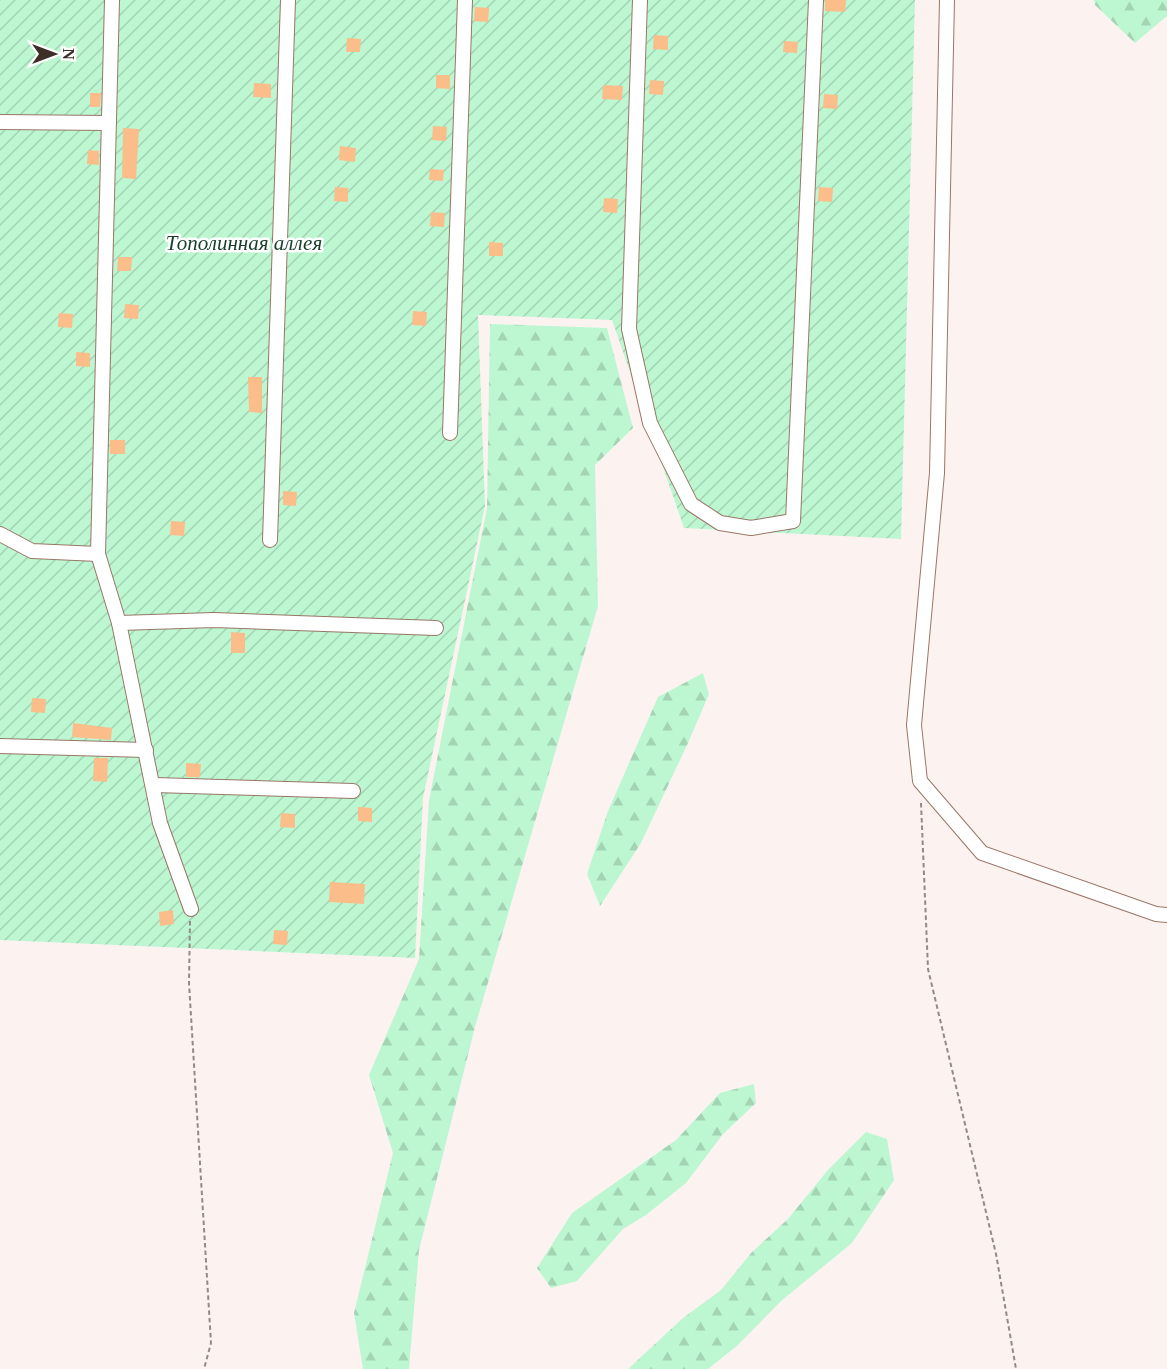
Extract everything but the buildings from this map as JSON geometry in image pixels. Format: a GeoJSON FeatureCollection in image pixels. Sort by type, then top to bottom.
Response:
{"type":"FeatureCollection","features":[{"type":"Feature","properties":{"kind":"lane"},"geometry":{"type":"LineString","coordinates":[[112,0],[98,554],[119,623],[154,785],[160,824],[191,909]]}},
{"type":"Feature","properties":{"kind":"lane"},"geometry":{"type":"LineString","coordinates":[[270,540],[288,0]]}},
{"type":"Feature","properties":{"kind":"lane"},"geometry":{"type":"LineString","coordinates":[[450,433],[465,0]]}},
{"type":"Feature","properties":{"kind":"lane"},"geometry":{"type":"LineString","coordinates":[[640,0],[628,329],[650,423],[691,504],[720,524],[751,528],[793,521],[816,0]]}},
{"type":"Feature","properties":{"kind":"lane"},"geometry":{"type":"LineString","coordinates":[[947,0],[937,473],[915,725],[920,781],[982,853],[1156,914],[1167,915]]}},
{"type":"Feature","properties":{"kind":"lane"},"geometry":{"type":"LineString","coordinates":[[0,122],[109,123]]}},
{"type":"Feature","properties":{"kind":"lane"},"geometry":{"type":"LineString","coordinates":[[0,534],[32,551],[98,554]]}},
{"type":"Feature","properties":{"kind":"lane"},"geometry":{"type":"LineString","coordinates":[[119,623],[214,620],[436,628]]}},
{"type":"Feature","properties":{"kind":"lane"},"geometry":{"type":"LineString","coordinates":[[0,746],[146,750]]}},
{"type":"Feature","properties":{"kind":"lane"},"geometry":{"type":"LineString","coordinates":[[154,785],[353,791]]}},
{"type":"Feature","properties":{"kind":"path"},"geometry":{"type":"LineString","coordinates":[[920,781],[927,969],[996,1254],[1016,1369]]}},
{"type":"Feature","properties":{"kind":"path"},"geometry":{"type":"LineString","coordinates":[[191,909],[189,983],[211,1343],[204,1369]]}},
{"type":"Feature","properties":{"kind":"green space","name":"Тополинная аллея"},"geometry":{"type":"Polygon","coordinates":[[[0,0],[915,0],[901,539],[684,528],[612,320],[478,315],[485,506],[423,798],[415,958],[0,940],[0,0]]]}},
{"type":"Feature","properties":{"kind":"green space"},"geometry":{"type":"Polygon","coordinates":[[[1094,0],[1167,0],[1167,16],[1135,43],[1095,5],[1094,0]]]}},
{"type":"Feature","properties":{"kind":"green space"},"geometry":{"type":"Polygon","coordinates":[[[490,324],[607,328],[633,428],[595,465],[598,606],[475,1027],[419,1250],[409,1369],[363,1369],[354,1313],[393,1153],[369,1075],[419,959],[429,800],[487,508],[490,324]]]}},
{"type":"Feature","properties":{"kind":"green space"},"geometry":{"type":"Polygon","coordinates":[[[703,673],[709,694],[688,743],[641,843],[600,906],[587,874],[608,811],[658,697],[703,673]]]}},
{"type":"Feature","properties":{"kind":"green space"},"geometry":{"type":"Polygon","coordinates":[[[754,1084],[756,1103],[723,1134],[686,1183],[646,1215],[623,1229],[577,1281],[551,1288],[537,1268],[572,1213],[676,1140],[720,1093],[754,1084]]]}},
{"type":"Feature","properties":{"kind":"green space"},"geometry":{"type":"Polygon","coordinates":[[[866,1132],[887,1139],[894,1180],[852,1243],[781,1301],[738,1345],[708,1369],[628,1369],[683,1318],[721,1290],[752,1252],[788,1219],[827,1171],[866,1132]]]}}]}
